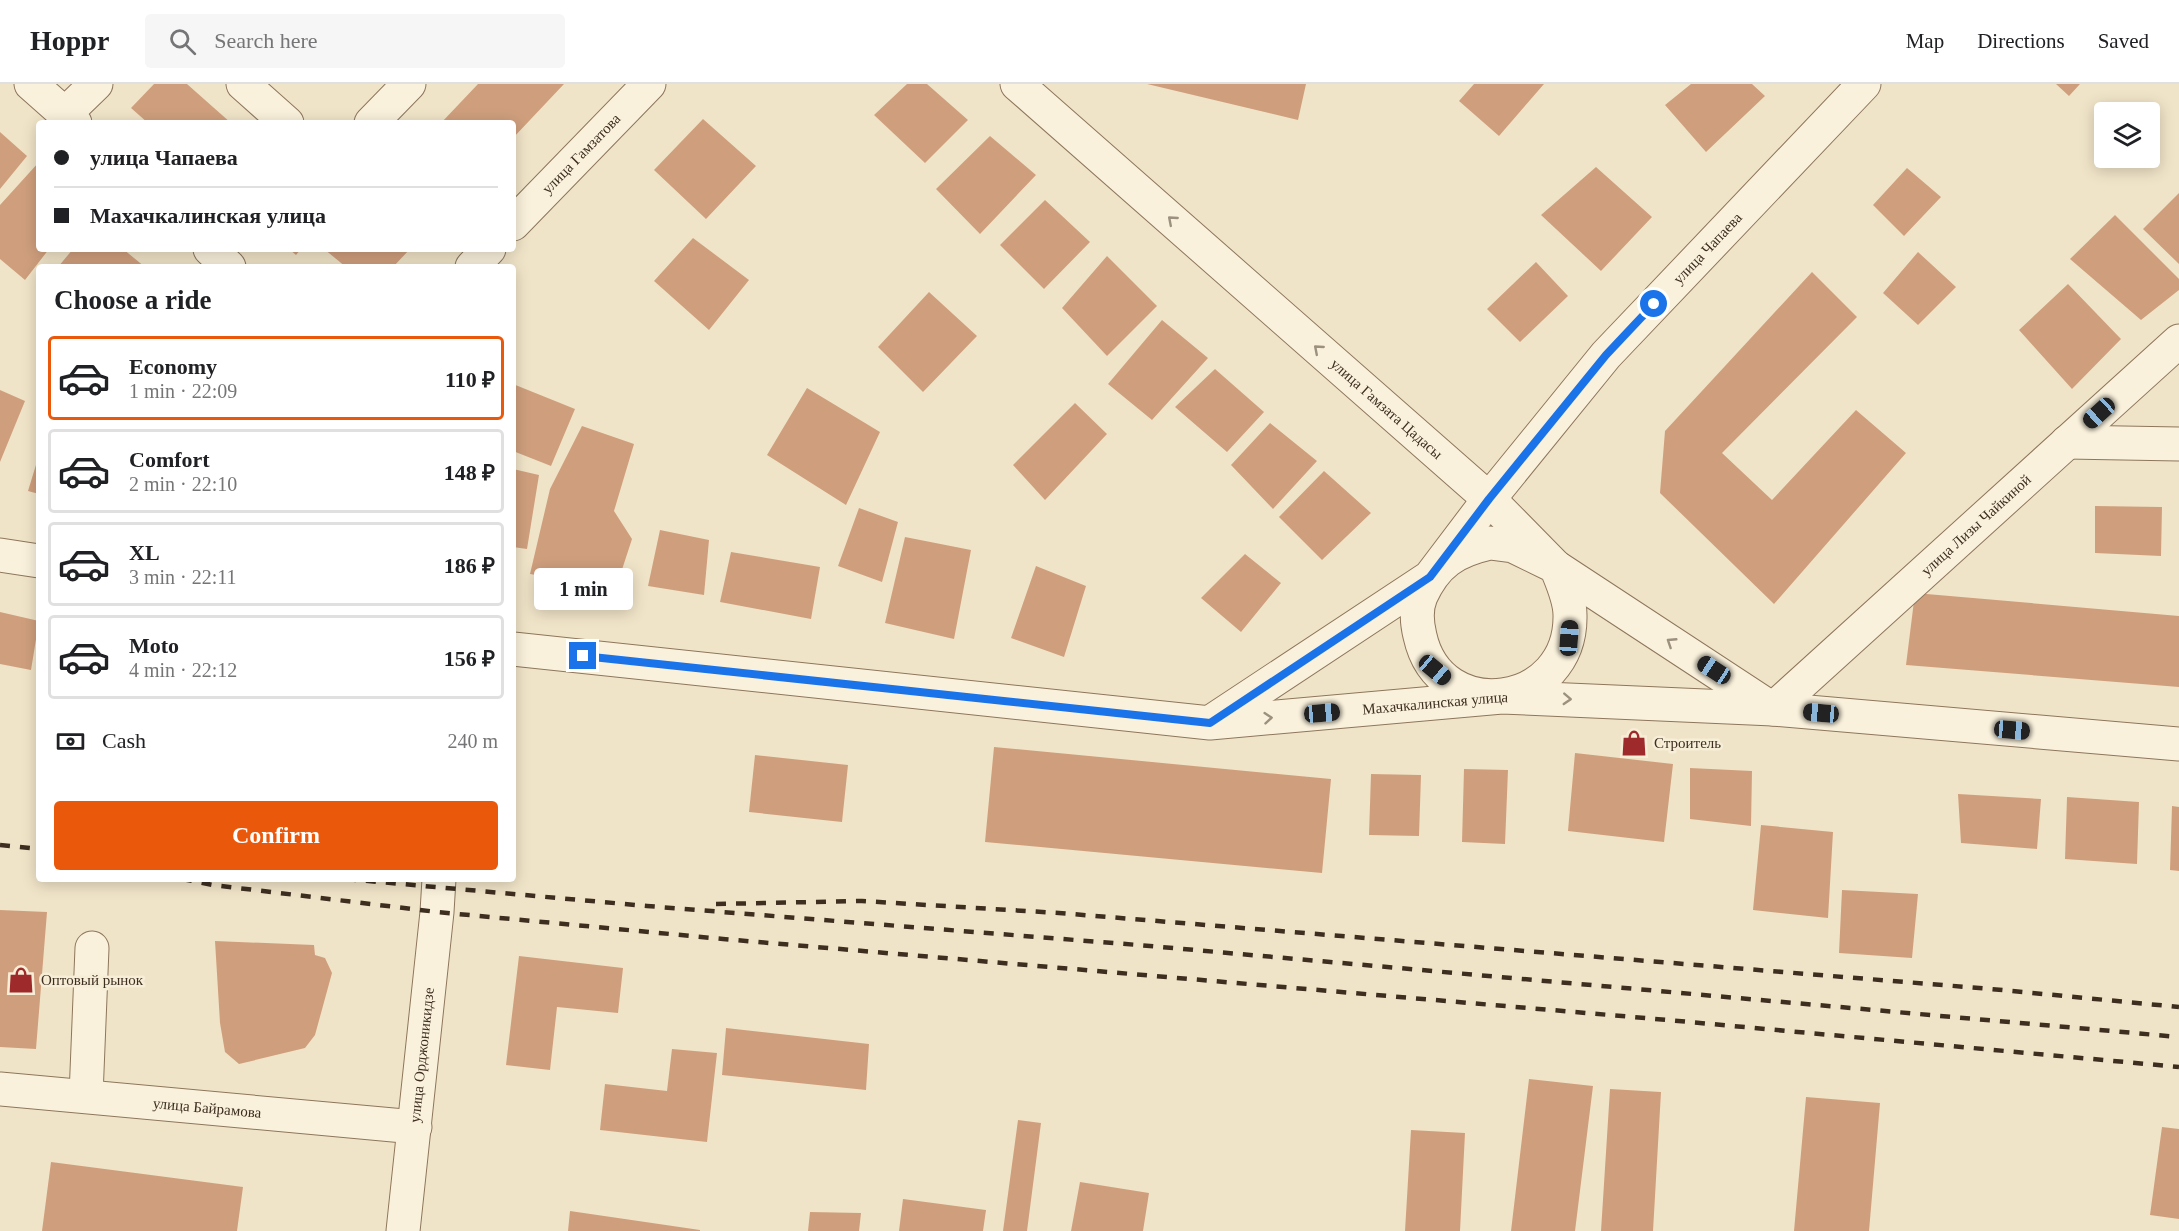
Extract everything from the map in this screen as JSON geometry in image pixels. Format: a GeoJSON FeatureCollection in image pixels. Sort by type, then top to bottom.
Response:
{"type":"FeatureCollection","features":[{"type":"Feature","properties":{"kind":"street"},"geometry":{"type":"LineString","coordinates":[[31,84],[70,118],[96,84]]}},
{"type":"Feature","properties":{"kind":"street"},"geometry":{"type":"LineString","coordinates":[[243,84],[284,120]]}},
{"type":"Feature","properties":{"kind":"street"},"geometry":{"type":"LineString","coordinates":[[374,120],[409,84]]}},
{"type":"Feature","properties":{"kind":"street","name":"улица Гамзатова"},"geometry":{"type":"LineString","coordinates":[[516,221],[649,84]]}},
{"type":"Feature","properties":{"kind":"street","name":"улица Гамзата Цадасы"},"geometry":{"type":"LineString","coordinates":[[1017,84],[1489,499],[1556,567],[1773,709]]}},
{"type":"Feature","properties":{"kind":"street","name":"улица Чапаева"},"geometry":{"type":"LineString","coordinates":[[1210,723],[1430,577],[1489,499],[1606,355],[1864,84]]}},
{"type":"Feature","properties":{"kind":"street"},"geometry":{"type":"LineString","coordinates":[[213,252],[226,264]]}},
{"type":"Feature","properties":{"kind":"street"},"geometry":{"type":"LineString","coordinates":[[474,264],[486,252]]}},
{"type":"Feature","properties":{"kind":"street","name":"улица Лизы Чайкиной"},"geometry":{"type":"LineString","coordinates":[[1773,709],[2179,341]]}},
{"type":"Feature","properties":{"kind":"street"},"geometry":{"type":"LineString","coordinates":[[2067,442],[2179,444]]}},
{"type":"Feature","properties":{"kind":"street"},"geometry":{"type":"LineString","coordinates":[[1490,543],[1513,546],[1556,567],[1570,613],[1569,638],[1560,659],[1544,678],[1524,690],[1502,697],[1477,695],[1454,686],[1435,670],[1422,648],[1417,624],[1420,600],[1430,577],[1446,560],[1466,548],[1490,543]]}},
{"type":"Feature","properties":{"kind":"street"},"geometry":{"type":"LineString","coordinates":[[0,555],[36,561]]}},
{"type":"Feature","properties":{"kind":"street","name":"Махачкалинская улица"},"geometry":{"type":"LineString","coordinates":[[516,649],[1210,723],[1502,697],[1773,709],[2179,744]]}},
{"type":"Feature","properties":{"kind":"street","name":"улица Орджоникидзе"},"geometry":{"type":"LineString","coordinates":[[403,1231],[439,882]]}},
{"type":"Feature","properties":{"kind":"street"},"geometry":{"type":"LineString","coordinates":[[86,1096],[92,948]]}},
{"type":"Feature","properties":{"kind":"street","name":"улица Байрамова"},"geometry":{"type":"LineString","coordinates":[[0,1089],[415,1127]]}},
{"type":"Feature","properties":{"kind":"building"},"geometry":{"type":"Polygon","coordinates":[[[154,84],[187,84],[228,120],[145,120],[131,108],[154,84]]]}},
{"type":"Feature","properties":{"kind":"building"},"geometry":{"type":"Polygon","coordinates":[[[478,84],[564,84],[516,135],[516,120],[444,120],[478,84]]]}},
{"type":"Feature","properties":{"kind":"building"},"geometry":{"type":"Polygon","coordinates":[[[907,84],[927,84],[968,120],[925,163],[874,115],[907,84]]]}},
{"type":"Feature","properties":{"kind":"building"},"geometry":{"type":"Polygon","coordinates":[[[1147,84],[1306,84],[1298,120],[1147,84]]]}},
{"type":"Feature","properties":{"kind":"building"},"geometry":{"type":"Polygon","coordinates":[[[1474,84],[1544,84],[1499,136],[1459,101],[1474,84]]]}},
{"type":"Feature","properties":{"kind":"building"},"geometry":{"type":"Polygon","coordinates":[[[1691,84],[1752,84],[1765,96],[1706,152],[1665,105],[1691,84]]]}},
{"type":"Feature","properties":{"kind":"building"},"geometry":{"type":"Polygon","coordinates":[[[2056,84],[2080,84],[2069,96],[2056,84]]]}},
{"type":"Feature","properties":{"kind":"building"},"geometry":{"type":"Polygon","coordinates":[[[703,119],[756,166],[706,219],[654,170],[703,119]]]}},
{"type":"Feature","properties":{"kind":"building"},"geometry":{"type":"Polygon","coordinates":[[[0,132],[27,156],[0,189],[0,132]]]}},
{"type":"Feature","properties":{"kind":"building"},"geometry":{"type":"Polygon","coordinates":[[[990,136],[1036,175],[980,234],[936,189],[990,136]]]}},
{"type":"Feature","properties":{"kind":"building"},"geometry":{"type":"Polygon","coordinates":[[[36,165],[36,252],[47,252],[25,280],[0,259],[0,205],[36,165]]]}},
{"type":"Feature","properties":{"kind":"building"},"geometry":{"type":"Polygon","coordinates":[[[1596,167],[1652,217],[1601,271],[1541,215],[1596,167]]]}},
{"type":"Feature","properties":{"kind":"building"},"geometry":{"type":"Polygon","coordinates":[[[1907,168],[1941,197],[1904,236],[1873,205],[1907,168]]]}},
{"type":"Feature","properties":{"kind":"building"},"geometry":{"type":"Polygon","coordinates":[[[2179,193],[2179,264],[2143,229],[2179,193]]]}},
{"type":"Feature","properties":{"kind":"building"},"geometry":{"type":"Polygon","coordinates":[[[1045,200],[1090,242],[1044,289],[1000,245],[1045,200]]]}},
{"type":"Feature","properties":{"kind":"building"},"geometry":{"type":"Polygon","coordinates":[[[2115,215],[2179,279],[2179,290],[2141,320],[2070,259],[2115,215]]]}},
{"type":"Feature","properties":{"kind":"building"},"geometry":{"type":"Polygon","coordinates":[[[693,238],[749,280],[709,330],[654,281],[693,238]]]}},
{"type":"Feature","properties":{"kind":"building"},"geometry":{"type":"Polygon","coordinates":[[[70,252],[127,252],[141,264],[60,264],[70,252]]]}},
{"type":"Feature","properties":{"kind":"building"},"geometry":{"type":"Polygon","coordinates":[[[328,252],[407,252],[396,264],[342,264],[328,252]]]}},
{"type":"Feature","properties":{"kind":"building"},"geometry":{"type":"Polygon","coordinates":[[[1918,252],[1956,287],[1918,325],[1883,293],[1918,252]]]}},
{"type":"Feature","properties":{"kind":"building"},"geometry":{"type":"Polygon","coordinates":[[[1107,256],[1157,306],[1107,356],[1062,308],[1107,256]]]}},
{"type":"Feature","properties":{"kind":"building"},"geometry":{"type":"Polygon","coordinates":[[[1536,262],[1568,296],[1520,342],[1487,309],[1536,262]]]}},
{"type":"Feature","properties":{"kind":"building"},"geometry":{"type":"Polygon","coordinates":[[[1812,272],[1857,317],[1722,453],[1772,500],[1856,410],[1906,453],[1774,604],[1660,493],[1665,431],[1812,272]]]}},
{"type":"Feature","properties":{"kind":"building"},"geometry":{"type":"Polygon","coordinates":[[[2068,284],[2121,339],[2072,389],[2019,330],[2068,284]]]}},
{"type":"Feature","properties":{"kind":"building"},"geometry":{"type":"Polygon","coordinates":[[[929,292],[977,336],[923,392],[878,347],[929,292]]]}},
{"type":"Feature","properties":{"kind":"building"},"geometry":{"type":"Polygon","coordinates":[[[1162,320],[1208,358],[1152,420],[1108,384],[1162,320]]]}},
{"type":"Feature","properties":{"kind":"building"},"geometry":{"type":"Polygon","coordinates":[[[1215,369],[1264,412],[1227,452],[1175,407],[1215,369]]]}},
{"type":"Feature","properties":{"kind":"building"},"geometry":{"type":"Polygon","coordinates":[[[516,385],[575,409],[551,466],[516,452],[516,385]]]}},
{"type":"Feature","properties":{"kind":"building"},"geometry":{"type":"Polygon","coordinates":[[[807,388],[880,432],[846,505],[767,455],[807,388]]]}},
{"type":"Feature","properties":{"kind":"building"},"geometry":{"type":"Polygon","coordinates":[[[0,390],[25,401],[0,462],[0,390]]]}},
{"type":"Feature","properties":{"kind":"building"},"geometry":{"type":"Polygon","coordinates":[[[1075,403],[1107,434],[1045,500],[1013,465],[1075,403]]]}},
{"type":"Feature","properties":{"kind":"building"},"geometry":{"type":"Polygon","coordinates":[[[1270,423],[1317,461],[1273,509],[1231,465],[1270,423]]]}},
{"type":"Feature","properties":{"kind":"building"},"geometry":{"type":"Polygon","coordinates":[[[582,426],[634,444],[614,511],[632,539],[616,588],[530,574],[550,489],[582,426]]]}},
{"type":"Feature","properties":{"kind":"building"},"geometry":{"type":"Polygon","coordinates":[[[36,465],[36,493],[28,491],[36,465]]]}},
{"type":"Feature","properties":{"kind":"building"},"geometry":{"type":"Polygon","coordinates":[[[516,470],[539,475],[527,549],[516,547],[516,470]]]}},
{"type":"Feature","properties":{"kind":"building"},"geometry":{"type":"Polygon","coordinates":[[[1324,471],[1371,513],[1322,560],[1279,517],[1324,471]]]}},
{"type":"Feature","properties":{"kind":"building"},"geometry":{"type":"Polygon","coordinates":[[[2095,506],[2162,507],[2161,556],[2095,553],[2095,506]]]}},
{"type":"Feature","properties":{"kind":"building"},"geometry":{"type":"Polygon","coordinates":[[[859,508],[898,522],[882,582],[838,566],[859,508]]]}},
{"type":"Feature","properties":{"kind":"building"},"geometry":{"type":"Polygon","coordinates":[[[660,530],[709,540],[704,595],[648,586],[660,530]]]}},
{"type":"Feature","properties":{"kind":"building"},"geometry":{"type":"Polygon","coordinates":[[[905,537],[971,550],[954,639],[885,623],[905,537]]]}},
{"type":"Feature","properties":{"kind":"building"},"geometry":{"type":"Polygon","coordinates":[[[731,552],[820,567],[811,619],[720,602],[731,552]]]}},
{"type":"Feature","properties":{"kind":"building"},"geometry":{"type":"Polygon","coordinates":[[[1245,554],[1281,583],[1241,632],[1201,598],[1245,554]]]}},
{"type":"Feature","properties":{"kind":"building"},"geometry":{"type":"Polygon","coordinates":[[[1036,566],[1086,586],[1064,657],[1011,638],[1036,566]]]}},
{"type":"Feature","properties":{"kind":"building"},"geometry":{"type":"Polygon","coordinates":[[[1915,593],[2179,616],[2179,687],[1906,665],[1915,593]]]}},
{"type":"Feature","properties":{"kind":"building"},"geometry":{"type":"Polygon","coordinates":[[[0,612],[36,620],[36,639],[31,670],[0,664],[0,612]]]}},
{"type":"Feature","properties":{"kind":"building"},"geometry":{"type":"Polygon","coordinates":[[[994,747],[1331,779],[1322,873],[985,842],[994,747]]]}},
{"type":"Feature","properties":{"kind":"building"},"geometry":{"type":"Polygon","coordinates":[[[1575,753],[1673,764],[1664,842],[1568,831],[1575,753]]]}},
{"type":"Feature","properties":{"kind":"building"},"geometry":{"type":"Polygon","coordinates":[[[755,755],[848,765],[842,822],[749,812],[755,755]]]}},
{"type":"Feature","properties":{"kind":"building"},"geometry":{"type":"Polygon","coordinates":[[[1690,768],[1752,771],[1751,826],[1690,819],[1690,768]]]}},
{"type":"Feature","properties":{"kind":"building"},"geometry":{"type":"Polygon","coordinates":[[[1464,769],[1508,770],[1505,844],[1462,842],[1464,769]]]}},
{"type":"Feature","properties":{"kind":"building"},"geometry":{"type":"Polygon","coordinates":[[[1371,774],[1421,775],[1419,836],[1369,835],[1371,774]]]}},
{"type":"Feature","properties":{"kind":"building"},"geometry":{"type":"Polygon","coordinates":[[[1958,794],[2041,799],[2037,849],[1961,843],[1958,794]]]}},
{"type":"Feature","properties":{"kind":"building"},"geometry":{"type":"Polygon","coordinates":[[[2067,797],[2139,802],[2137,864],[2065,859],[2067,797]]]}},
{"type":"Feature","properties":{"kind":"building"},"geometry":{"type":"Polygon","coordinates":[[[2172,806],[2179,807],[2179,871],[2170,870],[2172,806]]]}},
{"type":"Feature","properties":{"kind":"building"},"geometry":{"type":"Polygon","coordinates":[[[1761,825],[1833,832],[1828,918],[1753,910],[1761,825]]]}},
{"type":"Feature","properties":{"kind":"building"},"geometry":{"type":"Polygon","coordinates":[[[1842,890],[1918,894],[1912,958],[1839,953],[1842,890]]]}},
{"type":"Feature","properties":{"kind":"building","name":"Оптовый рынок"},"geometry":{"type":"Polygon","coordinates":[[[0,910],[47,912],[36,1049],[0,1047],[0,910]]]}},
{"type":"Feature","properties":{"kind":"building"},"geometry":{"type":"Polygon","coordinates":[[[215,941],[314,945],[315,955],[325,958],[332,973],[315,1035],[305,1048],[239,1064],[225,1052],[220,1023],[215,941]]]}},
{"type":"Feature","properties":{"kind":"building"},"geometry":{"type":"Polygon","coordinates":[[[519,956],[623,968],[618,1013],[557,1007],[550,1070],[506,1065],[519,956]]]}},
{"type":"Feature","properties":{"kind":"building"},"geometry":{"type":"Polygon","coordinates":[[[726,1028],[869,1044],[866,1090],[722,1075],[726,1028]]]}},
{"type":"Feature","properties":{"kind":"building"},"geometry":{"type":"Polygon","coordinates":[[[672,1049],[717,1053],[707,1142],[600,1130],[605,1084],[667,1091],[672,1049]]]}},
{"type":"Feature","properties":{"kind":"building"},"geometry":{"type":"Polygon","coordinates":[[[1529,1079],[1593,1086],[1575,1231],[1511,1231],[1529,1079]]]}},
{"type":"Feature","properties":{"kind":"building"},"geometry":{"type":"Polygon","coordinates":[[[1610,1089],[1661,1092],[1653,1231],[1601,1231],[1610,1089]]]}},
{"type":"Feature","properties":{"kind":"building"},"geometry":{"type":"Polygon","coordinates":[[[1806,1097],[1880,1103],[1869,1231],[1794,1231],[1806,1097]]]}},
{"type":"Feature","properties":{"kind":"building"},"geometry":{"type":"Polygon","coordinates":[[[1018,1120],[1041,1123],[1027,1231],[1003,1231],[1018,1120]]]}},
{"type":"Feature","properties":{"kind":"building"},"geometry":{"type":"Polygon","coordinates":[[[2162,1127],[2179,1129],[2179,1219],[2150,1215],[2162,1127]]]}},
{"type":"Feature","properties":{"kind":"building"},"geometry":{"type":"Polygon","coordinates":[[[1411,1130],[1465,1133],[1460,1231],[1405,1231],[1411,1130]]]}},
{"type":"Feature","properties":{"kind":"building"},"geometry":{"type":"Polygon","coordinates":[[[51,1162],[243,1187],[237,1231],[42,1231],[51,1162]]]}},
{"type":"Feature","properties":{"kind":"building"},"geometry":{"type":"Polygon","coordinates":[[[1080,1182],[1149,1193],[1143,1231],[1071,1231],[1080,1182]]]}},
{"type":"Feature","properties":{"kind":"building"},"geometry":{"type":"Polygon","coordinates":[[[903,1199],[986,1210],[983,1231],[899,1231],[903,1199]]]}},
{"type":"Feature","properties":{"kind":"building"},"geometry":{"type":"Polygon","coordinates":[[[570,1211],[700,1230],[700,1231],[568,1231],[570,1211]]]}},
{"type":"Feature","properties":{"kind":"building"},"geometry":{"type":"Polygon","coordinates":[[[810,1212],[861,1213],[859,1231],[808,1231],[810,1212]]]}},
{"type":"Feature","properties":{"kind":"railway"},"geometry":{"type":"LineString","coordinates":[[0,845],[36,849]]}},
{"type":"Feature","properties":{"kind":"railway"},"geometry":{"type":"LineString","coordinates":[[198,882],[437,912],[723,939],[1668,1020],[2179,1067]]}},
{"type":"Feature","properties":{"kind":"railway"},"geometry":{"type":"LineString","coordinates":[[379,882],[1138,945],[2179,1037]]}},
{"type":"Feature","properties":{"kind":"railway"},"geometry":{"type":"LineString","coordinates":[[716,904],[862,901],[1059,913],[1991,989],[2179,1007]]}},
{"type":"Feature","properties":{"kind":"place","name":"Строитель"},"geometry":{"type":"Point","coordinates":[1634,743]}},
{"type":"Feature","properties":{"kind":"place","name":"Оптовый рынок"},"geometry":{"type":"Point","coordinates":[21,980]}},
{"type":"Feature","properties":{"kind":"route"},"geometry":{"type":"LineString","coordinates":[[583,656],[1210,723],[1430,577],[1489,499],[1606,355],[1654,304]]}}]}
